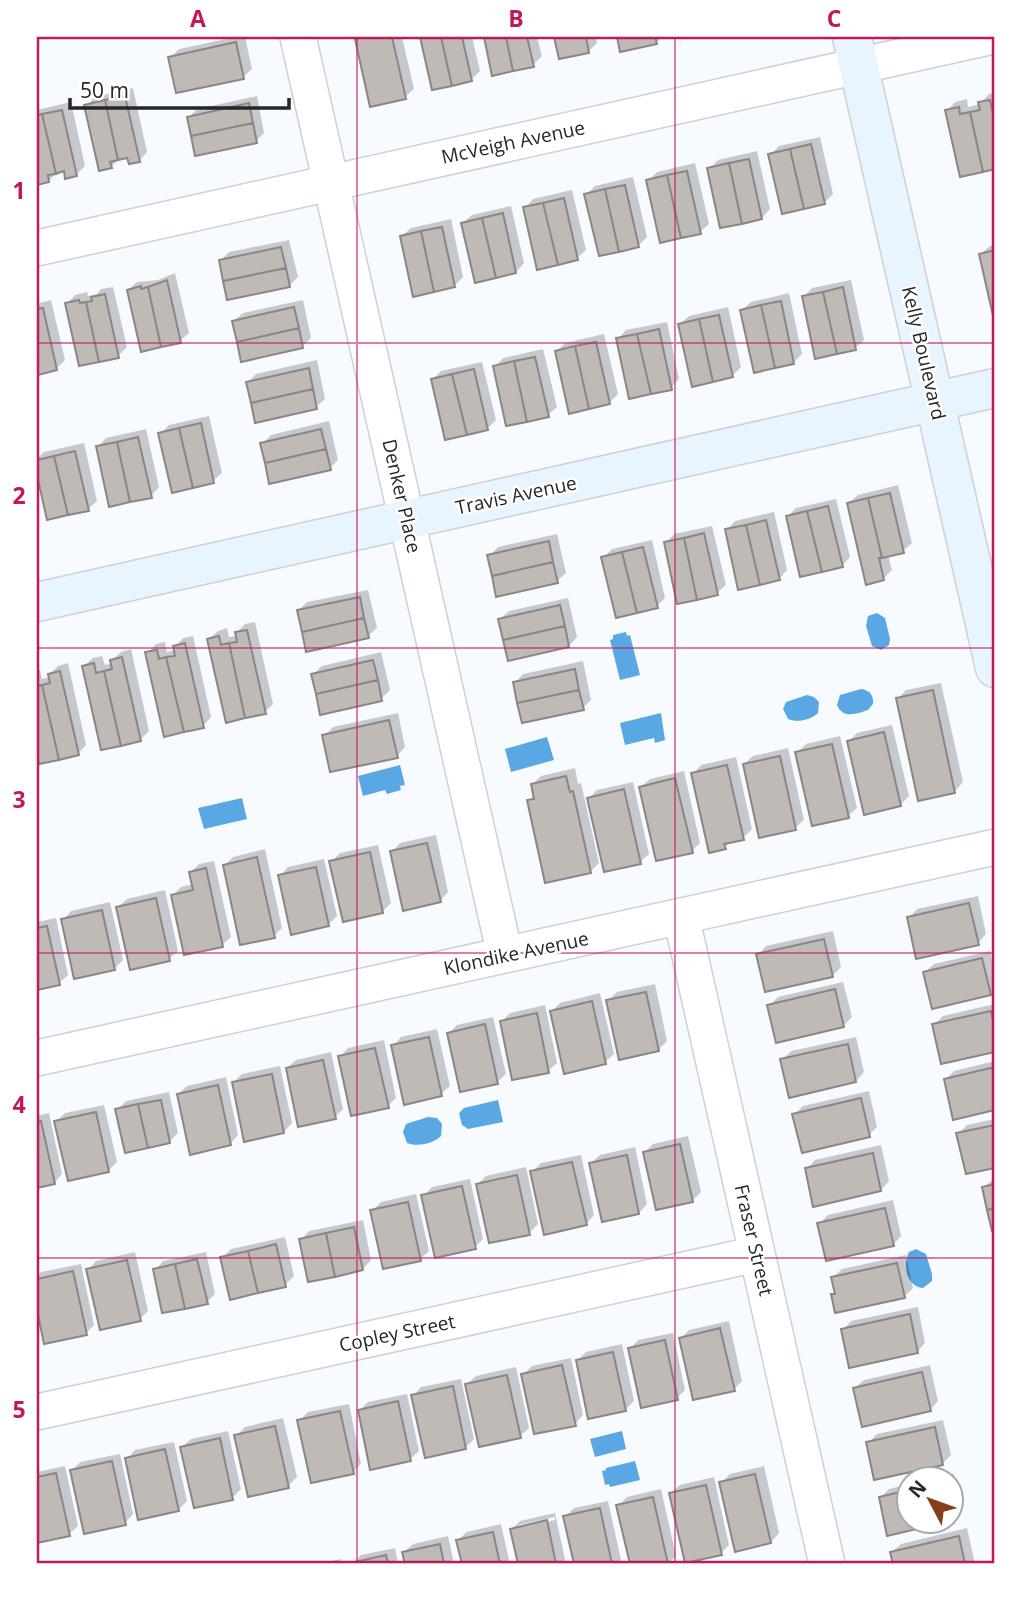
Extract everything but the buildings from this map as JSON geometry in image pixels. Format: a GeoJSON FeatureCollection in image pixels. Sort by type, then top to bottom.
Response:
{"type":"FeatureCollection","features":[{"type":"Feature","properties":{"kind":"street","name":"Denker Place"},"geometry":{"type":"LineString","coordinates":[[298,37],[505,955]]}},
{"type":"Feature","properties":{"kind":"street","name":"McVeigh Avenue"},"geometry":{"type":"LineString","coordinates":[[37,248],[331,183],[855,51],[989,37]]}},
{"type":"Feature","properties":{"kind":"street","name":"Kelly Boulevard"},"geometry":{"type":"LineString","coordinates":[[855,51],[995,668]]}},
{"type":"Feature","properties":{"kind":"street","name":"Travis Avenue"},"geometry":{"type":"LineString","coordinates":[[37,602],[995,388]]}},
{"type":"Feature","properties":{"kind":"street","name":"Klondike Avenue"},"geometry":{"type":"LineString","coordinates":[[37,1058],[995,847]]}},
{"type":"Feature","properties":{"kind":"street","name":"Fraser Street"},"geometry":{"type":"LineString","coordinates":[[681,916],[827,1564]]}},
{"type":"Feature","properties":{"kind":"street","name":"Copley Street"},"geometry":{"type":"LineString","coordinates":[[37,1412],[757,1254]]}},
{"type":"Feature","properties":{"kind":"water"},"geometry":{"type":"Polygon","coordinates":[[[877,613],[885,618],[890,639],[889,645],[881,650],[872,646],[866,626],[868,616],[877,613]]]}},
{"type":"Feature","properties":{"kind":"water"},"geometry":{"type":"Polygon","coordinates":[[[626,632],[627,636],[630,635],[640,675],[620,680],[610,640],[613,635],[626,632]]]}},
{"type":"Feature","properties":{"kind":"water"},"geometry":{"type":"Polygon","coordinates":[[[861,689],[871,694],[873,704],[868,710],[859,713],[843,712],[837,705],[840,695],[861,689]]]}},
{"type":"Feature","properties":{"kind":"water"},"geometry":{"type":"Polygon","coordinates":[[[807,695],[819,702],[818,713],[804,720],[788,719],[783,709],[786,702],[807,695]]]}},
{"type":"Feature","properties":{"kind":"water"},"geometry":{"type":"Polygon","coordinates":[[[661,713],[665,740],[655,743],[654,738],[625,745],[620,723],[661,713]]]}},
{"type":"Feature","properties":{"kind":"water"},"geometry":{"type":"Polygon","coordinates":[[[547,737],[554,760],[511,772],[505,749],[547,737]]]}},
{"type":"Feature","properties":{"kind":"water"},"geometry":{"type":"Polygon","coordinates":[[[400,765],[405,785],[400,786],[401,790],[387,794],[385,790],[363,796],[358,776],[400,765]]]}},
{"type":"Feature","properties":{"kind":"water"},"geometry":{"type":"Polygon","coordinates":[[[242,798],[247,819],[204,829],[198,808],[242,798]]]}},
{"type":"Feature","properties":{"kind":"water"},"geometry":{"type":"Polygon","coordinates":[[[498,1100],[503,1122],[468,1129],[462,1125],[459,1113],[464,1108],[498,1100]]]}},
{"type":"Feature","properties":{"kind":"water"},"geometry":{"type":"Polygon","coordinates":[[[428,1117],[437,1118],[442,1124],[441,1136],[425,1144],[407,1143],[403,1132],[406,1124],[428,1117]]]}},
{"type":"Feature","properties":{"kind":"water"},"geometry":{"type":"Polygon","coordinates":[[[916,1249],[926,1254],[932,1274],[932,1281],[923,1288],[913,1284],[906,1269],[909,1252],[916,1249]]]}},
{"type":"Feature","properties":{"kind":"water"},"geometry":{"type":"Polygon","coordinates":[[[622,1431],[626,1449],[595,1457],[590,1439],[622,1431]]]}},
{"type":"Feature","properties":{"kind":"water"},"geometry":{"type":"Polygon","coordinates":[[[635,1461],[640,1480],[610,1487],[609,1484],[605,1485],[602,1471],[635,1461]]]}}]}
